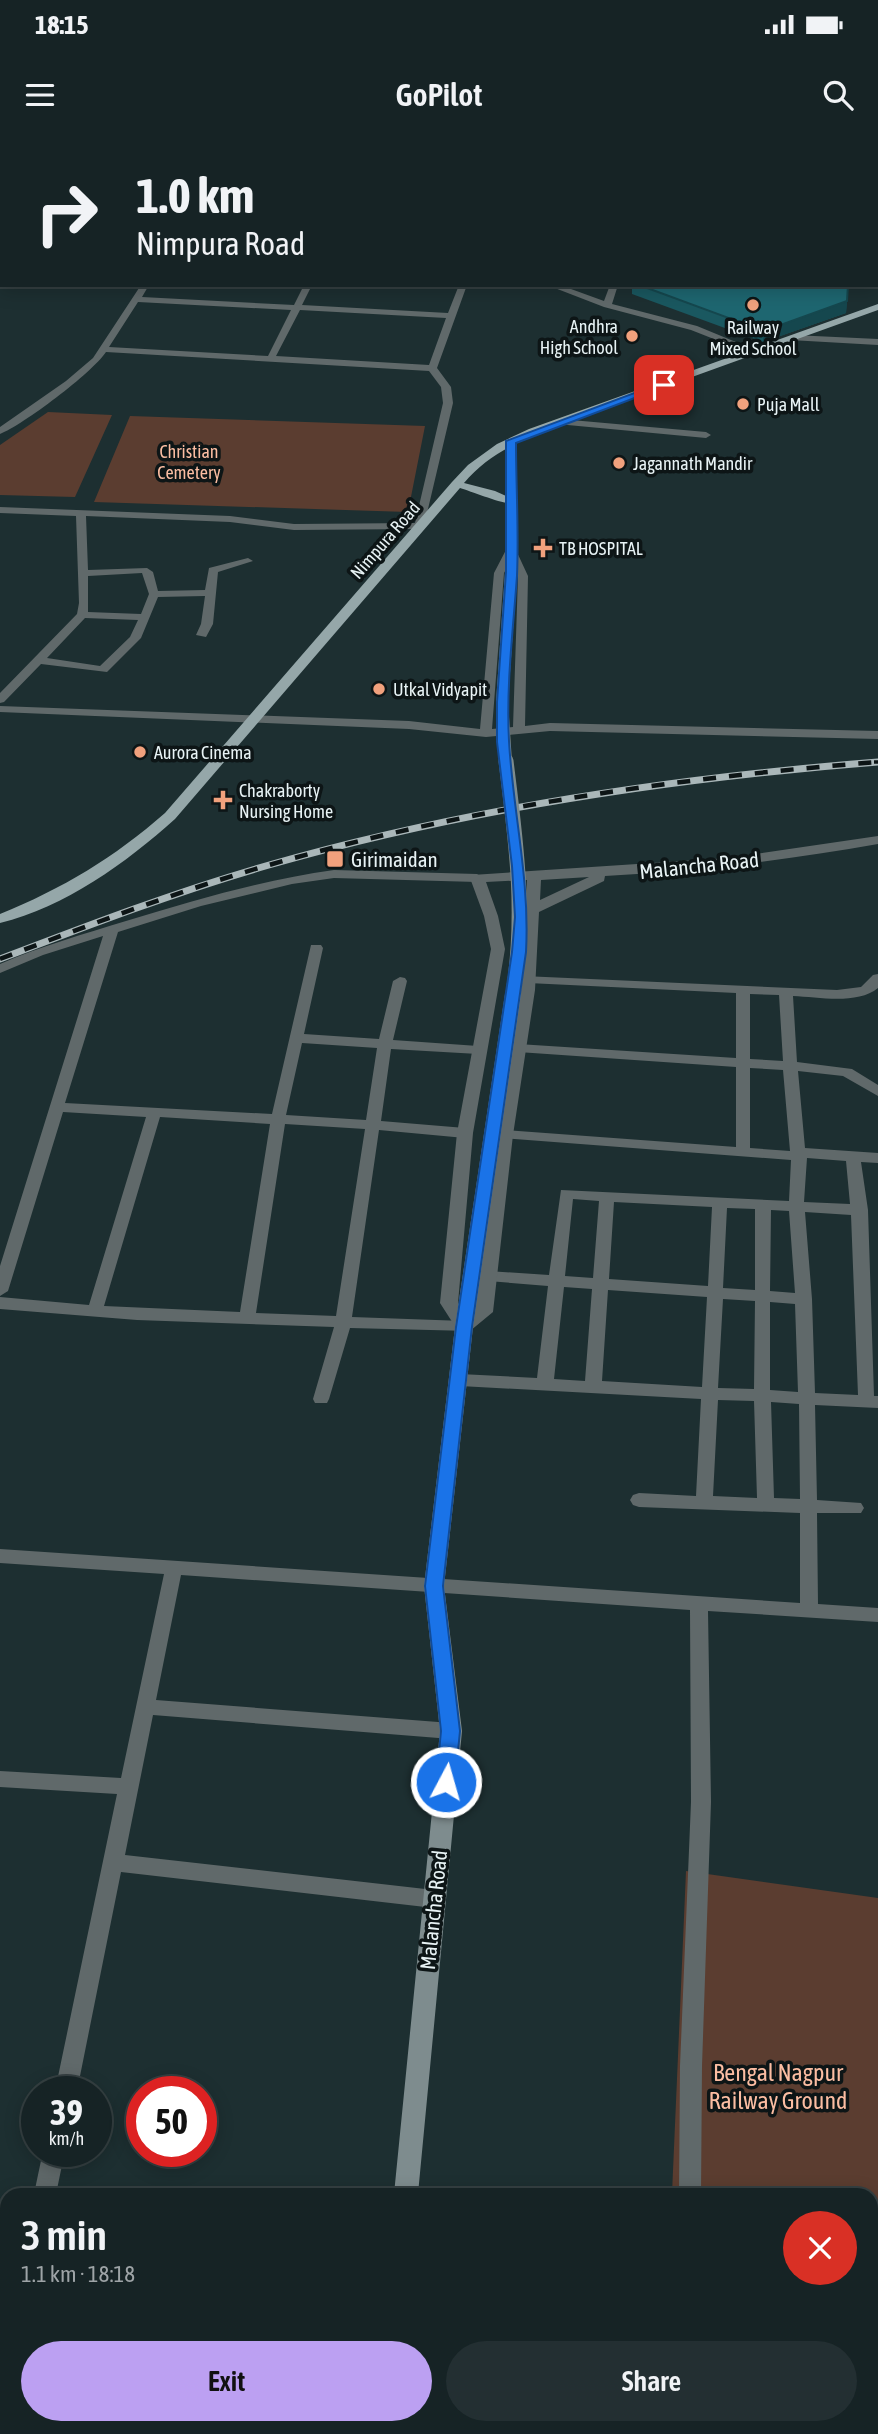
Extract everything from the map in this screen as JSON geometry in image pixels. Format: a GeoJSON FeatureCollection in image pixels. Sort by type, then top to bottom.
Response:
{"type":"FeatureCollection","features":[{"type":"Feature","properties":{"kind":"main road","name":"Nimpura Road"},"geometry":{"type":"LineString","coordinates":[[0,919],[88,880],[135,848],[170,816],[419,526],[484,456],[511,441],[560,422],[878,307]]}},
{"type":"Feature","properties":{"kind":"main road","name":"Malancha Road"},"geometry":{"type":"LineString","coordinates":[[406,2188],[451,1731],[434,1586],[460,1380],[464,1327],[520,986],[519,866],[503,742],[502,702],[512,550],[511,441]]}},
{"type":"Feature","properties":{"kind":"main road"},"geometry":{"type":"LineString","coordinates":[[456,484],[491,493],[511,502]]}},
{"type":"Feature","properties":{"kind":"street"},"geometry":{"type":"LineString","coordinates":[[0,431],[69,383],[96,360],[144,287]]}},
{"type":"Feature","properties":{"kind":"street"},"geometry":{"type":"LineString","coordinates":[[271,358],[306,287]]}},
{"type":"Feature","properties":{"kind":"street"},"geometry":{"type":"LineString","coordinates":[[432,368],[462,287]]}},
{"type":"Feature","properties":{"kind":"street"},"geometry":{"type":"LineString","coordinates":[[557,287],[607,305],[694,328],[755,352]]}},
{"type":"Feature","properties":{"kind":"street"},"geometry":{"type":"LineString","coordinates":[[607,305],[613,287]]}},
{"type":"Feature","properties":{"kind":"street"},"geometry":{"type":"LineString","coordinates":[[136,299],[452,316]]}},
{"type":"Feature","properties":{"kind":"street"},"geometry":{"type":"LineString","coordinates":[[793,338],[878,342]]}},
{"type":"Feature","properties":{"kind":"street"},"geometry":{"type":"LineString","coordinates":[[104,349],[432,368]]}},
{"type":"Feature","properties":{"kind":"street"},"geometry":{"type":"LineString","coordinates":[[0,510],[230,519],[294,527],[419,526],[448,403],[446,387],[432,368]]}},
{"type":"Feature","properties":{"kind":"street"},"geometry":{"type":"LineString","coordinates":[[560,422],[706,435]]}},
{"type":"Feature","properties":{"kind":"street"},"geometry":{"type":"LineString","coordinates":[[0,700],[82,615],[84,573],[81,513]]}},
{"type":"Feature","properties":{"kind":"street"},"geometry":{"type":"LineString","coordinates":[[512,550],[523,576],[519,728]]}},
{"type":"Feature","properties":{"kind":"street"},"geometry":{"type":"LineString","coordinates":[[486,733],[499,573],[512,550]]}},
{"type":"Feature","properties":{"kind":"street"},"geometry":{"type":"LineString","coordinates":[[202,635],[207,624],[213,570],[248,561]]}},
{"type":"Feature","properties":{"kind":"street"},"geometry":{"type":"LineString","coordinates":[[40,660],[103,670],[129,645],[144,617],[153,594],[145,571],[84,573]]}},
{"type":"Feature","properties":{"kind":"street"},"geometry":{"type":"LineString","coordinates":[[153,594],[209,593]]}},
{"type":"Feature","properties":{"kind":"street"},"geometry":{"type":"LineString","coordinates":[[82,615],[144,617]]}},
{"type":"Feature","properties":{"kind":"street"},"geometry":{"type":"LineString","coordinates":[[0,709],[409,725],[486,733],[550,727],[878,735]]}},
{"type":"Feature","properties":{"kind":"street","name":"Malancha Road"},"geometry":{"type":"LineString","coordinates":[[477,878],[612,873],[732,864],[878,840]]}},
{"type":"Feature","properties":{"kind":"street"},"geometry":{"type":"LineString","coordinates":[[533,909],[612,873]]}},
{"type":"Feature","properties":{"kind":"street"},"geometry":{"type":"LineString","coordinates":[[0,969],[38,952],[197,903],[292,880],[334,874],[477,878],[491,916],[498,949],[465,1133],[449,1303],[464,1327]]}},
{"type":"Feature","properties":{"kind":"street"},"geometry":{"type":"LineString","coordinates":[[0,1303],[247,1319],[464,1327],[484,1312],[518,1048],[520,986],[533,909],[534,876]]}},
{"type":"Feature","properties":{"kind":"street"},"geometry":{"type":"LineString","coordinates":[[0,1291],[112,929]]}},
{"type":"Feature","properties":{"kind":"street"},"geometry":{"type":"LineString","coordinates":[[247,1319],[278,1120],[316,948]]}},
{"type":"Feature","properties":{"kind":"street"},"geometry":{"type":"LineString","coordinates":[[520,986],[857,993],[873,987],[878,978]]}},
{"type":"Feature","properties":{"kind":"street"},"geometry":{"type":"LineString","coordinates":[[321,1399],[343,1323],[385,1044],[400,981]]}},
{"type":"Feature","properties":{"kind":"street"},"geometry":{"type":"LineString","coordinates":[[743,989],[743,1152]]}},
{"type":"Feature","properties":{"kind":"street"},"geometry":{"type":"LineString","coordinates":[[786,991],[789,1066],[799,1156],[797,1208],[808,1398],[809,1611]]}},
{"type":"Feature","properties":{"kind":"street"},"geometry":{"type":"LineString","coordinates":[[296,1038],[478,1050]]}},
{"type":"Feature","properties":{"kind":"street"},"geometry":{"type":"LineString","coordinates":[[518,1048],[847,1072],[878,1091]]}},
{"type":"Feature","properties":{"kind":"street"},"geometry":{"type":"LineString","coordinates":[[57,1107],[465,1133]]}},
{"type":"Feature","properties":{"kind":"street"},"geometry":{"type":"LineString","coordinates":[[95,1311],[155,1113]]}},
{"type":"Feature","properties":{"kind":"street"},"geometry":{"type":"LineString","coordinates":[[505,1135],[799,1156],[803,1153],[878,1158]]}},
{"type":"Feature","properties":{"kind":"street"},"geometry":{"type":"LineString","coordinates":[[460,1380],[872,1401],[860,1210],[853,1156]]}},
{"type":"Feature","properties":{"kind":"street"},"geometry":{"type":"LineString","coordinates":[[545,1384],[566,1194],[860,1210]]}},
{"type":"Feature","properties":{"kind":"street"},"geometry":{"type":"LineString","coordinates":[[593,1387],[607,1196]]}},
{"type":"Feature","properties":{"kind":"street"},"geometry":{"type":"LineString","coordinates":[[704,1502],[720,1203]]}},
{"type":"Feature","properties":{"kind":"street"},"geometry":{"type":"LineString","coordinates":[[763,1206],[762,1396],[766,1503]]}},
{"type":"Feature","properties":{"kind":"street"},"geometry":{"type":"LineString","coordinates":[[488,1276],[804,1299]]}},
{"type":"Feature","properties":{"kind":"street"},"geometry":{"type":"LineString","coordinates":[[639,1500],[808,1504],[855,1508]]}},
{"type":"Feature","properties":{"kind":"street"},"geometry":{"type":"LineString","coordinates":[[0,1556],[878,1615]]}},
{"type":"Feature","properties":{"kind":"street"},"geometry":{"type":"LineString","coordinates":[[69,2076],[174,1567]]}},
{"type":"Feature","properties":{"kind":"street"},"geometry":{"type":"LineString","coordinates":[[690,2188],[691,2066],[701,1802],[699,1603]]}},
{"type":"Feature","properties":{"kind":"street"},"geometry":{"type":"LineString","coordinates":[[145,1707],[451,1731]]}},
{"type":"Feature","properties":{"kind":"street"},"geometry":{"type":"LineString","coordinates":[[0,1779],[129,1787]]}},
{"type":"Feature","properties":{"kind":"street"},"geometry":{"type":"LineString","coordinates":[[113,1862],[434,1899]]}},
{"type":"Feature","properties":{"kind":"street"},"geometry":{"type":"LineString","coordinates":[[46,2188],[51,2167]]}},
{"type":"Feature","properties":{"kind":"green space"},"geometry":{"type":"Polygon","coordinates":[[[48,412],[112,415],[75,497],[0,495],[0,445],[48,412]]]}},
{"type":"Feature","properties":{"kind":"green space","name":"Christian Cemetery"},"geometry":{"type":"Polygon","coordinates":[[[130,416],[425,426],[408,512],[94,502],[130,416]]]}},
{"type":"Feature","properties":{"kind":"green space","name":"Bengal Nagpur Railway Ground"},"geometry":{"type":"Polygon","coordinates":[[[686,1871],[878,1898],[878,2188],[672,2188],[686,1871]]]}},
{"type":"Feature","properties":{"kind":"building","name":"Railway Mixed School"},"geometry":{"type":"Polygon","coordinates":[[[644,287],[848,287],[847,301],[764,331],[644,287]]]}},
{"type":"Feature","properties":{"kind":"railway"},"geometry":{"type":"LineString","coordinates":[[0,959],[235,875],[419,827],[571,798],[647,787],[878,762],[874,762]]}},
{"type":"Feature","properties":{"kind":"place","name":"Railway Mixed School"},"geometry":{"type":"Point","coordinates":[753,305]}},
{"type":"Feature","properties":{"kind":"place","name":"Andhra High School"},"geometry":{"type":"Point","coordinates":[632,336]}},
{"type":"Feature","properties":{"kind":"place","name":"Puja Mall"},"geometry":{"type":"Point","coordinates":[743,404]}},
{"type":"Feature","properties":{"kind":"place","name":"Jagannath Mandir"},"geometry":{"type":"Point","coordinates":[619,463]}},
{"type":"Feature","properties":{"kind":"place","name":"TB HOSPITAL"},"geometry":{"type":"Point","coordinates":[543,548]}},
{"type":"Feature","properties":{"kind":"place","name":"Utkal Vidyapit"},"geometry":{"type":"Point","coordinates":[379,689]}},
{"type":"Feature","properties":{"kind":"place","name":"Aurora Cinema"},"geometry":{"type":"Point","coordinates":[140,752]}},
{"type":"Feature","properties":{"kind":"place","name":"Chakraborty Nursing Home"},"geometry":{"type":"Point","coordinates":[223,800]}},
{"type":"Feature","properties":{"kind":"place","name":"Girimaidan"},"geometry":{"type":"Point","coordinates":[335,859]}},
{"type":"Feature","properties":{"kind":"route"},"geometry":{"type":"LineString","coordinates":[[446,1782],[451,1731],[434,1586],[460,1380],[464,1327],[519,952],[521,917],[519,866],[503,742],[502,702],[512,572],[511,441],[664,385]]}}]}
